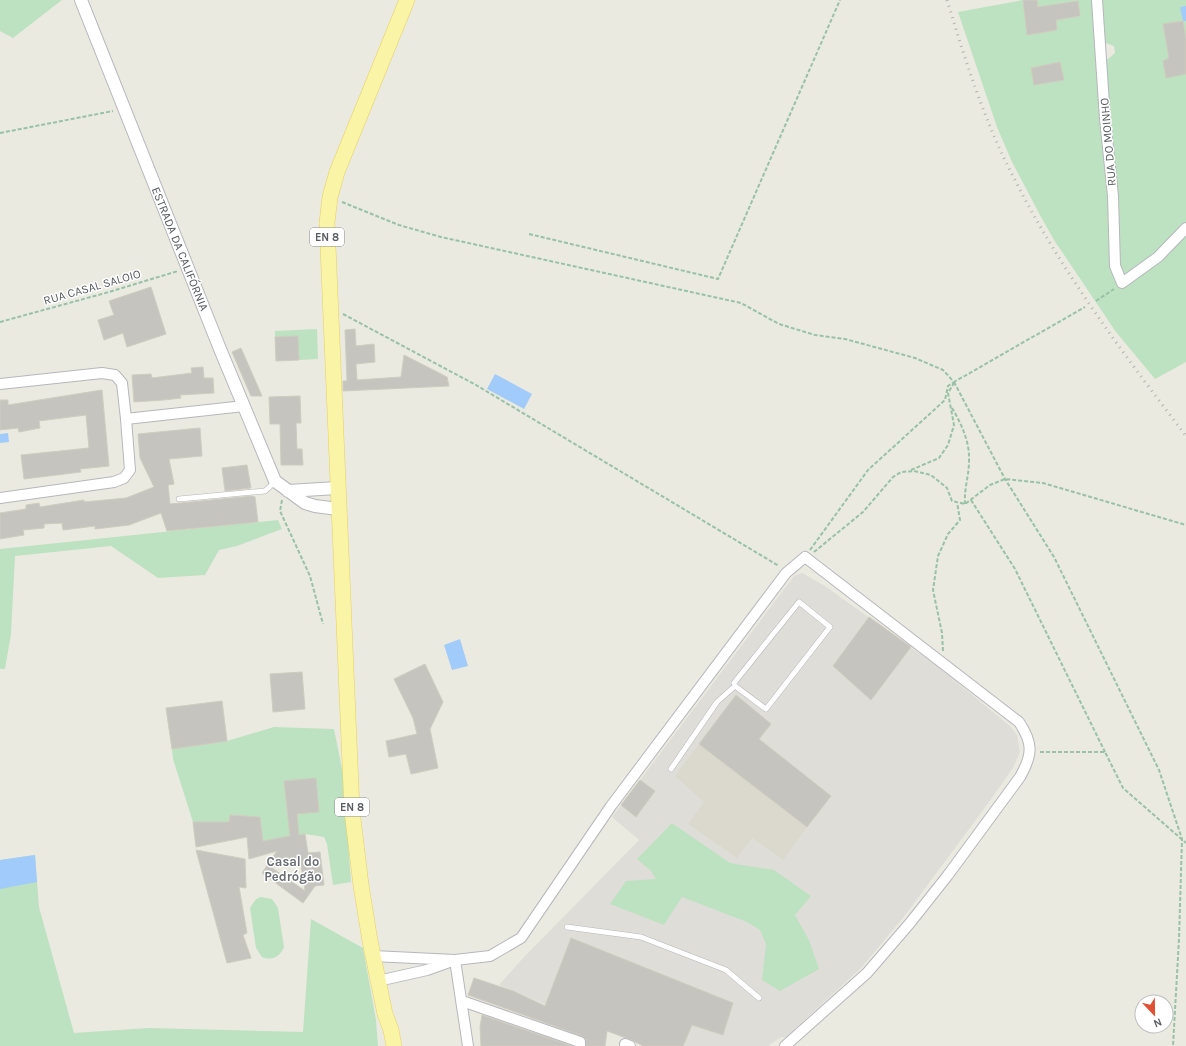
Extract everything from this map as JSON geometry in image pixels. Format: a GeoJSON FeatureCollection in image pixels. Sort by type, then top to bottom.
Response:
{"type":"FeatureCollection","features":[{"type":"Feature","properties":{"kind":"main road","name":"EN 8"},"geometry":{"type":"LineString","coordinates":[[394,1046],[391,1030],[385,1014],[373,956],[361,885],[352,811],[337,488],[327,223],[330,197],[337,172],[407,0]]}},
{"type":"Feature","properties":{"kind":"main road","name":"EN 8"},"geometry":{"type":"LineString","coordinates":[[385,1014],[386,1046]]}},
{"type":"Feature","properties":{"kind":"street","name":"ESTRADA DA CALIFÓRNIA"},"geometry":{"type":"LineString","coordinates":[[80,0],[244,406],[283,487]]}},
{"type":"Feature","properties":{"kind":"street","name":"RUA DO MOINHO"},"geometry":{"type":"LineString","coordinates":[[1097,0],[1113,196],[1115,266],[1122,284]]}},
{"type":"Feature","properties":{"kind":"street"},"geometry":{"type":"LineString","coordinates":[[1122,284],[1158,257],[1186,228]]}},
{"type":"Feature","properties":{"kind":"street"},"geometry":{"type":"LineString","coordinates":[[0,384],[102,373],[115,375],[122,383],[130,470],[124,478],[114,482],[0,498]]}},
{"type":"Feature","properties":{"kind":"street"},"geometry":{"type":"LineString","coordinates":[[126,419],[244,406]]}},
{"type":"Feature","properties":{"kind":"street"},"geometry":{"type":"LineString","coordinates":[[283,487],[337,488]]}},
{"type":"Feature","properties":{"kind":"street"},"geometry":{"type":"LineString","coordinates":[[283,487],[305,503],[338,509]]}},
{"type":"Feature","properties":{"kind":"street"},"geometry":{"type":"LineString","coordinates":[[373,956],[455,960],[490,956],[521,938],[616,800],[788,572],[805,557],[1019,722],[1028,736],[1030,751],[1027,764],[1020,777],[910,923],[867,973],[785,1046]]}},
{"type":"Feature","properties":{"kind":"street"},"geometry":{"type":"LineString","coordinates":[[378,981],[427,970],[455,960]]}},
{"type":"Feature","properties":{"kind":"street"},"geometry":{"type":"LineString","coordinates":[[455,960],[468,1046]]}},
{"type":"Feature","properties":{"kind":"street"},"geometry":{"type":"LineString","coordinates":[[462,1002],[580,1042],[580,1046]]}},
{"type":"Feature","properties":{"kind":"lane"},"geometry":{"type":"LineString","coordinates":[[179,499],[265,491],[283,487]]}},
{"type":"Feature","properties":{"kind":"lane"},"geometry":{"type":"LineString","coordinates":[[671,769],[717,702],[734,686],[766,709],[830,627],[800,602],[734,683]]}},
{"type":"Feature","properties":{"kind":"lane"},"geometry":{"type":"LineString","coordinates":[[567,927],[641,937],[726,970],[759,998]]}},
{"type":"Feature","properties":{"kind":"path"},"geometry":{"type":"LineString","coordinates":[[529,234],[718,279],[840,0]]}},
{"type":"Feature","properties":{"kind":"path"},"geometry":{"type":"LineString","coordinates":[[0,133],[124,109]]}},
{"type":"Feature","properties":{"kind":"path"},"geometry":{"type":"LineString","coordinates":[[330,197],[399,226],[441,237],[741,303],[779,324],[809,333],[845,339],[915,358],[943,370],[954,382],[1005,479],[1054,558],[1159,770],[1182,839],[1179,939],[1173,1046]]}},
{"type":"Feature","properties":{"kind":"path","name":"RUA CASAL SALOIO"},"geometry":{"type":"LineString","coordinates":[[0,322],[109,292],[188,268]]}},
{"type":"Feature","properties":{"kind":"path"},"geometry":{"type":"LineString","coordinates":[[1096,301],[1122,284]]}},
{"type":"Feature","properties":{"kind":"path"},"geometry":{"type":"LineString","coordinates":[[805,557],[868,470],[945,400],[948,386],[1085,307]]}},
{"type":"Feature","properties":{"kind":"path"},"geometry":{"type":"LineString","coordinates":[[330,312],[339,312],[476,386],[788,572]]}},
{"type":"Feature","properties":{"kind":"path"},"geometry":{"type":"LineString","coordinates":[[805,557],[818,549],[863,512],[893,478],[901,472],[918,468],[939,458],[948,445],[954,425],[948,394],[954,382]]}},
{"type":"Feature","properties":{"kind":"path"},"geometry":{"type":"LineString","coordinates":[[951,406],[961,423],[968,449],[969,461],[964,490],[965,504]]}},
{"type":"Feature","properties":{"kind":"path"},"geometry":{"type":"LineString","coordinates":[[901,472],[914,471],[931,475],[947,488],[952,501],[965,504],[990,485],[1005,479],[1043,483],[1186,525]]}},
{"type":"Feature","properties":{"kind":"path"},"geometry":{"type":"LineString","coordinates":[[283,487],[280,511],[310,576],[324,624]]}},
{"type":"Feature","properties":{"kind":"path"},"geometry":{"type":"LineString","coordinates":[[971,500],[1015,569],[1123,788],[1186,843]]}},
{"type":"Feature","properties":{"kind":"path"},"geometry":{"type":"LineString","coordinates":[[941,663],[943,653],[942,633],[933,590],[938,556],[948,534],[960,520],[957,502]]}},
{"type":"Feature","properties":{"kind":"path"},"geometry":{"type":"LineString","coordinates":[[1030,751],[1105,752]]}},
{"type":"Feature","properties":{"kind":"shaded area"},"geometry":{"type":"Polygon","coordinates":[[[802,573],[825,586],[937,666],[1010,726],[1017,735],[1020,752],[1013,768],[984,809],[903,918],[861,968],[786,1037],[781,1037],[768,1046],[643,1046],[499,985],[524,957],[639,840],[612,817],[794,576],[802,573]]]}},
{"type":"Feature","properties":{"kind":"shaded area"},"geometry":{"type":"Polygon","coordinates":[[[699,744],[807,827],[783,860],[752,838],[737,858],[688,824],[704,802],[675,776],[699,744]]]}},
{"type":"Feature","properties":{"kind":"green space"},"geometry":{"type":"Polygon","coordinates":[[[0,0],[62,0],[13,38],[0,31],[0,0]]]}},
{"type":"Feature","properties":{"kind":"green space"},"geometry":{"type":"Polygon","coordinates":[[[1023,0],[1028,35],[1057,30],[1056,20],[1080,16],[1077,1],[1038,7],[1037,0],[1186,0],[1186,362],[1155,379],[1116,332],[1054,240],[1012,162],[997,127],[958,12],[1023,0]],[[1100,41],[1102,60],[1108,59],[1115,53],[1114,46],[1100,41]]]}},
{"type":"Feature","properties":{"kind":"green space"},"geometry":{"type":"Polygon","coordinates":[[[317,329],[318,359],[299,360],[298,336],[275,337],[275,331],[317,329]]]}},
{"type":"Feature","properties":{"kind":"green space"},"geometry":{"type":"Polygon","coordinates":[[[278,520],[282,529],[237,546],[219,550],[205,575],[158,578],[111,546],[15,556],[11,634],[5,669],[0,669],[0,549],[278,520]]]}},
{"type":"Feature","properties":{"kind":"green space"},"geometry":{"type":"Polygon","coordinates":[[[274,727],[334,729],[343,774],[351,882],[333,885],[327,844],[324,837],[305,834],[263,841],[260,817],[230,815],[229,822],[193,822],[173,759],[172,749],[227,741],[274,727]]]}},
{"type":"Feature","properties":{"kind":"green space"},"geometry":{"type":"Polygon","coordinates":[[[672,823],[730,863],[774,870],[811,896],[795,915],[809,940],[819,969],[780,991],[762,980],[766,944],[760,930],[747,922],[682,897],[664,925],[610,904],[626,881],[656,879],[651,871],[637,859],[672,823]]]}},
{"type":"Feature","properties":{"kind":"green space"},"geometry":{"type":"Polygon","coordinates":[[[35,855],[39,907],[74,1033],[149,1028],[303,1032],[311,919],[363,948],[376,1020],[378,1046],[0,1046],[0,860],[35,855]]]}},
{"type":"Feature","properties":{"kind":"green space"},"geometry":{"type":"Polygon","coordinates":[[[261,897],[272,899],[278,908],[284,947],[278,956],[269,959],[262,957],[256,948],[250,908],[256,899],[261,897]]]}},
{"type":"Feature","properties":{"kind":"water"},"geometry":{"type":"Polygon","coordinates":[[[1186,6],[1186,21],[1183,21],[1180,7],[1186,6]]]}},
{"type":"Feature","properties":{"kind":"water"},"geometry":{"type":"Polygon","coordinates":[[[495,374],[532,394],[524,409],[487,389],[495,374]]]}},
{"type":"Feature","properties":{"kind":"water"},"geometry":{"type":"Polygon","coordinates":[[[8,433],[9,442],[0,443],[0,434],[8,433]]]}},
{"type":"Feature","properties":{"kind":"water"},"geometry":{"type":"Polygon","coordinates":[[[460,639],[468,666],[452,670],[444,645],[460,639]]]}},
{"type":"Feature","properties":{"kind":"water"},"geometry":{"type":"Polygon","coordinates":[[[35,855],[37,882],[0,889],[0,860],[35,855]]]}},
{"type":"Feature","properties":{"kind":"building"},"geometry":{"type":"Polygon","coordinates":[[[1023,0],[1037,0],[1038,7],[1078,1],[1080,16],[1056,20],[1057,30],[1027,35],[1023,0]]]}},
{"type":"Feature","properties":{"kind":"building"},"geometry":{"type":"Polygon","coordinates":[[[1183,21],[1186,39],[1186,74],[1166,78],[1163,61],[1169,58],[1163,24],[1183,21]]]}},
{"type":"Feature","properties":{"kind":"building"},"geometry":{"type":"Polygon","coordinates":[[[1060,62],[1064,80],[1034,85],[1031,68],[1060,62]]]}},
{"type":"Feature","properties":{"kind":"building"},"geometry":{"type":"Polygon","coordinates":[[[151,287],[166,334],[127,347],[123,333],[104,340],[98,320],[114,315],[109,301],[151,287]]]}},
{"type":"Feature","properties":{"kind":"building"},"geometry":{"type":"Polygon","coordinates":[[[355,329],[356,346],[374,344],[375,362],[356,364],[357,380],[401,377],[404,355],[447,377],[449,386],[343,391],[343,381],[347,381],[345,330],[355,329]]]}},
{"type":"Feature","properties":{"kind":"building"},"geometry":{"type":"Polygon","coordinates":[[[298,336],[299,360],[276,361],[275,337],[298,336]]]}},
{"type":"Feature","properties":{"kind":"building"},"geometry":{"type":"Polygon","coordinates":[[[241,348],[262,396],[251,396],[232,352],[241,348]]]}},
{"type":"Feature","properties":{"kind":"building"},"geometry":{"type":"Polygon","coordinates":[[[203,367],[204,378],[213,378],[214,393],[180,395],[181,398],[134,402],[132,375],[151,374],[152,378],[192,373],[191,368],[203,367]]]}},
{"type":"Feature","properties":{"kind":"building"},"geometry":{"type":"Polygon","coordinates":[[[102,390],[109,466],[80,469],[81,472],[24,479],[21,455],[89,448],[86,415],[39,421],[40,428],[19,432],[18,428],[0,430],[0,400],[8,400],[8,405],[102,390]]]}},
{"type":"Feature","properties":{"kind":"building"},"geometry":{"type":"Polygon","coordinates":[[[300,396],[301,423],[296,423],[297,449],[302,449],[303,465],[281,465],[280,424],[270,424],[269,397],[300,396]]]}},
{"type":"Feature","properties":{"kind":"building"},"geometry":{"type":"Polygon","coordinates":[[[200,428],[202,456],[169,459],[174,484],[168,485],[170,504],[252,496],[255,497],[258,522],[167,531],[161,513],[129,525],[95,529],[95,526],[63,530],[62,523],[44,524],[44,528],[23,530],[24,535],[0,539],[0,513],[26,509],[26,505],[39,503],[40,507],[84,500],[84,502],[126,498],[154,487],[140,458],[138,434],[200,428]]]}},
{"type":"Feature","properties":{"kind":"building"},"geometry":{"type":"Polygon","coordinates":[[[247,465],[251,488],[225,491],[222,468],[247,465]]]}},
{"type":"Feature","properties":{"kind":"building"},"geometry":{"type":"Polygon","coordinates":[[[869,617],[911,647],[871,700],[833,666],[869,617]]]}},
{"type":"Feature","properties":{"kind":"building"},"geometry":{"type":"Polygon","coordinates":[[[425,664],[443,702],[430,729],[438,768],[411,774],[406,754],[389,757],[386,741],[417,734],[413,718],[394,679],[425,664]]]}},
{"type":"Feature","properties":{"kind":"building"},"geometry":{"type":"Polygon","coordinates":[[[302,672],[305,709],[273,712],[270,674],[302,672]]]}},
{"type":"Feature","properties":{"kind":"building"},"geometry":{"type":"Polygon","coordinates":[[[736,695],[771,724],[759,739],[831,796],[807,827],[699,744],[736,695]]]}},
{"type":"Feature","properties":{"kind":"building"},"geometry":{"type":"Polygon","coordinates":[[[222,701],[227,741],[172,749],[166,708],[222,701]]]}},
{"type":"Feature","properties":{"kind":"building"},"geometry":{"type":"Polygon","coordinates":[[[316,778],[319,812],[297,814],[299,835],[305,834],[308,853],[320,852],[324,885],[315,886],[303,903],[262,873],[277,851],[249,859],[247,837],[196,847],[193,822],[229,822],[230,815],[260,817],[263,841],[290,836],[284,781],[316,778]],[[300,859],[268,865],[305,891],[300,859]]]}},
{"type":"Feature","properties":{"kind":"building"},"geometry":{"type":"Polygon","coordinates":[[[640,780],[655,791],[636,817],[621,805],[640,780]]]}},
{"type":"Feature","properties":{"kind":"building"},"geometry":{"type":"Polygon","coordinates":[[[196,850],[245,859],[246,888],[239,887],[247,933],[243,935],[251,958],[227,963],[196,850]]]}},
{"type":"Feature","properties":{"kind":"building"},"geometry":{"type":"Polygon","coordinates":[[[571,938],[733,1003],[723,1035],[692,1025],[683,1046],[643,1046],[632,1040],[607,1031],[605,1046],[586,1046],[586,1039],[582,1036],[468,995],[474,978],[513,991],[545,1006],[571,938]]]}},
{"type":"Feature","properties":{"kind":"building"},"geometry":{"type":"Polygon","coordinates":[[[482,1015],[572,1046],[481,1046],[480,1027],[482,1015]]]}},
{"type":"Feature","properties":{"kind":"railway"},"geometry":{"type":"LineString","coordinates":[[947,0],[970,73],[990,127],[1000,150],[1036,219],[1075,283],[1096,314],[1140,376],[1186,436]]}},
{"type":"Feature","properties":{"kind":"district","name":"Casal do Pedrógão"},"geometry":{"type":"Point","coordinates":[293,868]}}]}
